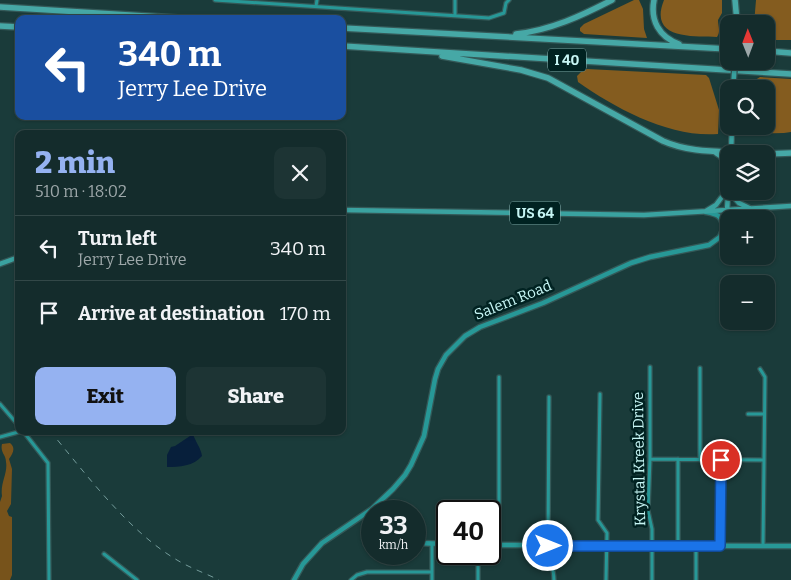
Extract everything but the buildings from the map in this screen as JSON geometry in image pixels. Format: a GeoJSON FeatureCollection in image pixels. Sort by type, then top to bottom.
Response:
{"type":"FeatureCollection","features":[{"type":"Feature","properties":{"kind":"highway"},"geometry":{"type":"LineString","coordinates":[[493,35],[527,32],[552,27],[612,0]]}},
{"type":"Feature","properties":{"kind":"highway"},"geometry":{"type":"LineString","coordinates":[[654,0],[653,17],[660,31],[672,42],[688,47]]}},
{"type":"Feature","properties":{"kind":"highway"},"geometry":{"type":"LineString","coordinates":[[737,0],[737,15]]}},
{"type":"Feature","properties":{"kind":"highway"},"geometry":{"type":"LineString","coordinates":[[0,7],[129,15]]}},
{"type":"Feature","properties":{"kind":"highway"},"geometry":{"type":"LineString","coordinates":[[0,26],[15,27]]}},
{"type":"Feature","properties":{"kind":"highway","name":"I 40"},"geometry":{"type":"LineString","coordinates":[[346,28],[720,49]]}},
{"type":"Feature","properties":{"kind":"highway","name":"I 40"},"geometry":{"type":"LineString","coordinates":[[346,46],[791,74]]}},
{"type":"Feature","properties":{"kind":"highway"},"geometry":{"type":"LineString","coordinates":[[418,52],[540,75],[559,83],[671,144],[686,148],[720,152]]}},
{"type":"Feature","properties":{"kind":"highway"},"geometry":{"type":"LineString","coordinates":[[775,52],[791,53]]}},
{"type":"Feature","properties":{"kind":"highway"},"geometry":{"type":"LineString","coordinates":[[706,150],[720,154]]}},
{"type":"Feature","properties":{"kind":"highway"},"geometry":{"type":"LineString","coordinates":[[775,154],[791,153]]}},
{"type":"Feature","properties":{"kind":"main road"},"geometry":{"type":"LineString","coordinates":[[705,212],[716,205],[720,200]]}},
{"type":"Feature","properties":{"kind":"main road"},"geometry":{"type":"LineString","coordinates":[[736,200],[752,210]]}},
{"type":"Feature","properties":{"kind":"main road","name":"US 64"},"geometry":{"type":"LineString","coordinates":[[752,210],[791,206]]}},
{"type":"Feature","properties":{"kind":"main road","name":"US 64"},"geometry":{"type":"LineString","coordinates":[[346,210],[644,216],[720,211]]}},
{"type":"Feature","properties":{"kind":"main road"},"geometry":{"type":"LineString","coordinates":[[705,212],[720,216]]}},
{"type":"Feature","properties":{"kind":"main road","name":"Salem Road"},"geometry":{"type":"LineString","coordinates":[[294,580],[303,564],[322,543],[372,509],[393,489],[405,474],[424,436],[438,369],[446,355],[465,336],[480,326],[548,300],[631,263],[650,257],[709,245],[720,237]]}},
{"type":"Feature","properties":{"kind":"main road"},"geometry":{"type":"LineString","coordinates":[[0,264],[15,258]]}},
{"type":"Feature","properties":{"kind":"main road"},"geometry":{"type":"LineString","coordinates":[[426,543],[436,543]]}},
{"type":"Feature","properties":{"kind":"main road"},"geometry":{"type":"LineString","coordinates":[[501,545],[791,546]]}},
{"type":"Feature","properties":{"kind":"street"},"geometry":{"type":"LineString","coordinates":[[214,0],[454,14],[489,18],[504,13],[506,3],[509,0]]}},
{"type":"Feature","properties":{"kind":"street"},"geometry":{"type":"LineString","coordinates":[[316,0],[316,6]]}},
{"type":"Feature","properties":{"kind":"street"},"geometry":{"type":"LineString","coordinates":[[454,0],[454,14]]}},
{"type":"Feature","properties":{"kind":"street","name":"Krystal Kreek Drive"},"geometry":{"type":"LineString","coordinates":[[650,367],[648,511],[652,529],[652,580]]}},
{"type":"Feature","properties":{"kind":"street"},"geometry":{"type":"LineString","coordinates":[[700,368],[700,460]]}},
{"type":"Feature","properties":{"kind":"street"},"geometry":{"type":"LineString","coordinates":[[760,369],[765,377],[763,414],[763,546]]}},
{"type":"Feature","properties":{"kind":"street"},"geometry":{"type":"LineString","coordinates":[[499,377],[499,500]]}},
{"type":"Feature","properties":{"kind":"street"},"geometry":{"type":"LineString","coordinates":[[600,394],[598,520],[607,533],[606,580]]}},
{"type":"Feature","properties":{"kind":"street"},"geometry":{"type":"LineString","coordinates":[[550,397],[548,546],[554,580]]}},
{"type":"Feature","properties":{"kind":"street"},"geometry":{"type":"LineString","coordinates":[[0,404],[15,421]]}},
{"type":"Feature","properties":{"kind":"street"},"geometry":{"type":"LineString","coordinates":[[748,414],[763,414]]}},
{"type":"Feature","properties":{"kind":"street"},"geometry":{"type":"LineString","coordinates":[[0,437],[15,433]]}},
{"type":"Feature","properties":{"kind":"street"},"geometry":{"type":"LineString","coordinates":[[25,435],[48,463],[49,580]]}},
{"type":"Feature","properties":{"kind":"street"},"geometry":{"type":"LineString","coordinates":[[650,459],[763,460]]}},
{"type":"Feature","properties":{"kind":"street"},"geometry":{"type":"LineString","coordinates":[[678,459],[678,546]]}},
{"type":"Feature","properties":{"kind":"street"},"geometry":{"type":"LineString","coordinates":[[720,546],[721,460]]}},
{"type":"Feature","properties":{"kind":"street"},"geometry":{"type":"LineString","coordinates":[[432,543],[432,580]]}},
{"type":"Feature","properties":{"kind":"street"},"geometry":{"type":"LineString","coordinates":[[696,546],[696,580]]}},
{"type":"Feature","properties":{"kind":"street"},"geometry":{"type":"LineString","coordinates":[[104,554],[137,580]]}},
{"type":"Feature","properties":{"kind":"street"},"geometry":{"type":"LineString","coordinates":[[478,565],[478,580]]}},
{"type":"Feature","properties":{"kind":"street"},"geometry":{"type":"LineString","coordinates":[[350,580],[357,575],[367,572],[432,572]]}},
{"type":"Feature","properties":{"kind":"shaded area"},"geometry":{"type":"Polygon","coordinates":[[[634,0],[639,0],[643,9],[644,29],[647,38],[584,34],[580,31],[584,24],[634,0]]]}},
{"type":"Feature","properties":{"kind":"shaded area"},"geometry":{"type":"Polygon","coordinates":[[[664,0],[722,0],[722,13],[718,20],[719,31],[717,37],[676,33],[667,29],[662,23],[661,13],[664,0]]]}},
{"type":"Feature","properties":{"kind":"shaded area"},"geometry":{"type":"Polygon","coordinates":[[[756,0],[791,0],[791,40],[775,40],[775,15],[755,15],[756,0]]]}},
{"type":"Feature","properties":{"kind":"shaded area"},"geometry":{"type":"Polygon","coordinates":[[[587,69],[706,75],[709,78],[719,110],[718,134],[682,131],[645,120],[609,102],[578,82],[577,76],[587,69]]]}},
{"type":"Feature","properties":{"kind":"shaded area"},"geometry":{"type":"Polygon","coordinates":[[[760,77],[791,79],[791,132],[775,133],[775,80],[755,80],[760,77]]]}},
{"type":"Feature","properties":{"kind":"shaded area"},"geometry":{"type":"Polygon","coordinates":[[[10,443],[13,449],[9,459],[12,469],[11,504],[7,511],[9,516],[12,517],[12,575],[10,580],[0,580],[0,502],[6,470],[6,459],[2,452],[2,444],[10,443]]]}},
{"type":"Feature","properties":{"kind":"water"},"geometry":{"type":"Polygon","coordinates":[[[193,435],[202,456],[191,464],[167,467],[167,455],[171,447],[193,435]]]}},
{"type":"Feature","properties":{"kind":"railway"},"geometry":{"type":"LineString","coordinates":[[53,435],[109,501],[142,534],[159,548],[187,566],[219,580]]}},
{"type":"Feature","properties":{"kind":"route"},"geometry":{"type":"LineString","coordinates":[[548,546],[720,546],[721,460]]}}]}
